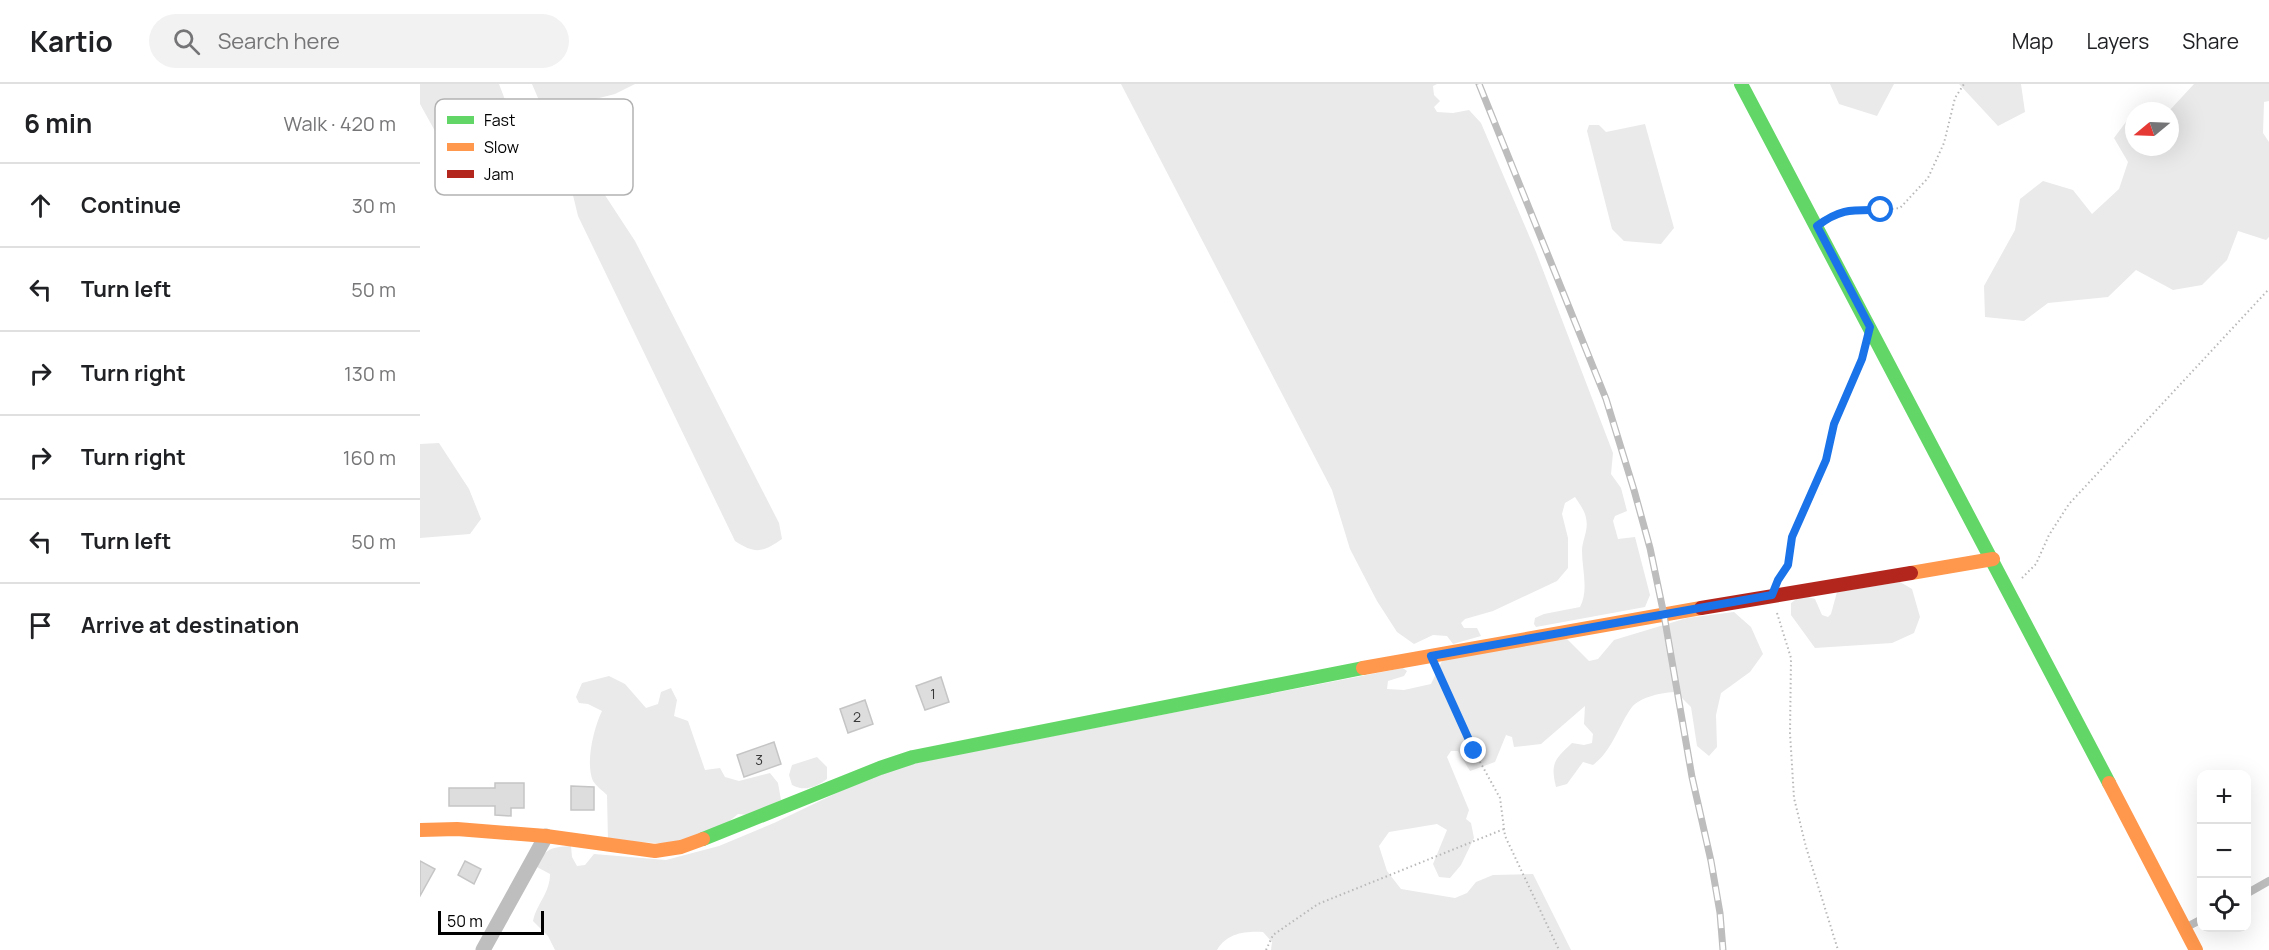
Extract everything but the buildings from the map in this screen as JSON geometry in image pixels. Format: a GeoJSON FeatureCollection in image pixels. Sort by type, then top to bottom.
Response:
{"type":"FeatureCollection","features":[{"type":"Feature","properties":{"kind":"street"},"geometry":{"type":"LineString","coordinates":[[1741,84],[1993,559],[2196,950]]}},
{"type":"Feature","properties":{"kind":"street"},"geometry":{"type":"LineString","coordinates":[[420,830],[457,829],[546,836],[655,851],[681,847],[734,828],[880,768],[913,758],[1005,738],[1431,656],[1772,595],[1993,559]]}},
{"type":"Feature","properties":{"kind":"street"},"geometry":{"type":"LineString","coordinates":[[483,950],[546,836]]}},
{"type":"Feature","properties":{"kind":"lane"},"geometry":{"type":"LineString","coordinates":[[2251,892],[2269,881]]}},
{"type":"Feature","properties":{"kind":"lane"},"geometry":{"type":"LineString","coordinates":[[2184,929],[2197,922]]}},
{"type":"Feature","properties":{"kind":"path"},"geometry":{"type":"LineString","coordinates":[[1817,226],[1832,215],[1849,210],[1900,208],[1928,178],[1944,143],[1955,98],[1964,84]]}},
{"type":"Feature","properties":{"kind":"path"},"geometry":{"type":"LineString","coordinates":[[2009,591],[2036,564],[2049,535],[2069,504],[2269,289]]}},
{"type":"Feature","properties":{"kind":"path"},"geometry":{"type":"LineString","coordinates":[[1838,950],[1806,847],[1794,798],[1790,733],[1791,658],[1772,595],[1788,565],[1792,537],[1826,460],[1834,424],[1862,359],[1870,327]]}},
{"type":"Feature","properties":{"kind":"path"},"geometry":{"type":"LineString","coordinates":[[1431,656],[1474,751],[1500,798],[1505,836],[1559,950]]}},
{"type":"Feature","properties":{"kind":"path"},"geometry":{"type":"LineString","coordinates":[[1266,950],[1272,935],[1318,904],[1504,829]]}},
{"type":"Feature","properties":{"kind":"shaded area"},"geometry":{"type":"Polygon","coordinates":[[[420,84],[499,84],[505,99],[435,99],[435,131],[420,104],[420,84]]]}},
{"type":"Feature","properties":{"kind":"shaded area"},"geometry":{"type":"Polygon","coordinates":[[[532,84],[635,84],[615,94],[595,99],[538,99],[532,84]]]}},
{"type":"Feature","properties":{"kind":"shaded area"},"geometry":{"type":"Polygon","coordinates":[[[1121,84],[1437,84],[1433,86],[1434,95],[1440,101],[1434,107],[1437,112],[1453,113],[1469,110],[1481,123],[1536,252],[1613,453],[1611,474],[1621,488],[1627,511],[1615,516],[1613,521],[1618,539],[1635,537],[1650,595],[1645,607],[1536,627],[1534,624],[1535,618],[1544,614],[1580,607],[1583,600],[1585,587],[1582,551],[1587,522],[1575,497],[1565,503],[1562,514],[1568,538],[1568,568],[1557,581],[1493,611],[1465,619],[1461,623],[1464,628],[1477,628],[1481,636],[1453,644],[1447,636],[1433,635],[1414,644],[1397,632],[1377,601],[1350,549],[1332,490],[1121,84]]]}},
{"type":"Feature","properties":{"kind":"shaded area"},"geometry":{"type":"Polygon","coordinates":[[[1830,84],[1894,84],[1877,116],[1839,104],[1830,84]]]}},
{"type":"Feature","properties":{"kind":"shaded area"},"geometry":{"type":"Polygon","coordinates":[[[1959,84],[2021,84],[2025,112],[1998,126],[1959,84]]]}},
{"type":"Feature","properties":{"kind":"shaded area"},"geometry":{"type":"Polygon","coordinates":[[[2194,84],[2269,84],[2269,101],[2264,102],[2263,133],[2269,142],[2269,237],[2266,240],[2238,231],[2227,260],[2202,285],[2173,290],[2136,270],[2108,297],[2048,303],[2024,321],[1985,317],[1984,286],[2015,230],[2020,199],[2043,181],[2073,190],[2092,214],[2119,189],[2128,162],[2114,138],[2125,123],[2125,156],[2179,156],[2177,102],[2194,84]]]}},
{"type":"Feature","properties":{"kind":"shaded area"},"geometry":{"type":"Polygon","coordinates":[[[1645,124],[1674,228],[1661,244],[1624,241],[1612,229],[1587,131],[1589,125],[1599,125],[1606,132],[1645,124]]]}},
{"type":"Feature","properties":{"kind":"shaded area"},"geometry":{"type":"Polygon","coordinates":[[[573,195],[605,195],[635,241],[779,523],[782,539],[769,547],[753,550],[735,541],[578,216],[573,195]]]}},
{"type":"Feature","properties":{"kind":"shaded area"},"geometry":{"type":"Polygon","coordinates":[[[439,443],[469,489],[481,519],[470,534],[420,538],[420,444],[439,443]]]}},
{"type":"Feature","properties":{"kind":"shaded area"},"geometry":{"type":"Polygon","coordinates":[[[1900,582],[1912,589],[1920,617],[1914,633],[1892,643],[1815,648],[1791,615],[1791,603],[1802,595],[1815,599],[1822,615],[1828,617],[1831,614],[1837,592],[1900,582]]]}},
{"type":"Feature","properties":{"kind":"shaded area"},"geometry":{"type":"Polygon","coordinates":[[[1734,612],[1751,627],[1763,654],[1750,672],[1721,693],[1716,715],[1717,747],[1709,756],[1697,746],[1691,707],[1676,692],[1659,694],[1636,703],[1600,759],[1593,765],[1583,762],[1567,784],[1556,787],[1554,767],[1558,758],[1572,743],[1584,745],[1592,743],[1593,734],[1584,724],[1585,706],[1541,744],[1514,747],[1512,737],[1506,735],[1495,762],[1470,771],[1458,751],[1451,751],[1447,757],[1469,810],[1466,819],[1471,823],[1474,838],[1461,865],[1450,878],[1439,877],[1433,864],[1447,830],[1437,824],[1389,832],[1379,846],[1387,871],[1401,889],[1455,898],[1467,893],[1476,882],[1493,875],[1533,874],[1571,950],[1271,950],[1272,942],[1263,932],[1256,932],[1237,934],[1221,944],[1217,950],[555,950],[548,936],[533,921],[548,887],[550,874],[535,866],[546,852],[553,848],[571,846],[572,857],[577,866],[585,865],[594,854],[666,860],[719,846],[774,823],[872,776],[919,762],[1403,668],[1407,671],[1404,676],[1388,681],[1387,689],[1404,690],[1431,684],[1443,659],[1566,638],[1589,661],[1598,659],[1614,640],[1687,618],[1734,612]]]}},
{"type":"Feature","properties":{"kind":"shaded area"},"geometry":{"type":"Polygon","coordinates":[[[609,676],[625,684],[646,708],[658,704],[661,692],[671,688],[677,700],[674,716],[688,721],[705,770],[720,768],[725,777],[739,781],[770,773],[778,783],[781,800],[748,815],[738,814],[721,828],[682,844],[608,841],[607,795],[593,781],[590,765],[596,726],[602,711],[588,704],[579,703],[576,697],[582,683],[609,676]]]}},
{"type":"Feature","properties":{"kind":"shaded area"},"geometry":{"type":"Polygon","coordinates":[[[817,757],[827,767],[827,779],[810,788],[792,785],[789,775],[792,765],[817,757]]]}},
{"type":"Feature","properties":{"kind":"railway"},"geometry":{"type":"LineString","coordinates":[[1479,84],[1606,399],[1634,490],[1650,548],[1664,615],[1692,777],[1711,861],[1720,913],[1723,950]]}},
{"type":"Feature","properties":{"kind":"traffic: fast"},"geometry":{"type":"LineString","coordinates":[[1741,84],[2109,783]]}},
{"type":"Feature","properties":{"kind":"traffic: fast"},"geometry":{"type":"LineString","coordinates":[[703,839],[913,757],[1363,668]]}},
{"type":"Feature","properties":{"kind":"traffic: slow"},"geometry":{"type":"LineString","coordinates":[[1911,573],[1993,559]]}},
{"type":"Feature","properties":{"kind":"traffic: slow"},"geometry":{"type":"LineString","coordinates":[[1363,668],[1701,608]]}},
{"type":"Feature","properties":{"kind":"traffic: slow"},"geometry":{"type":"LineString","coordinates":[[2109,783],[2196,950]]}},
{"type":"Feature","properties":{"kind":"traffic: slow"},"geometry":{"type":"LineString","coordinates":[[420,830],[457,829],[546,836],[655,851],[681,847],[703,839]]}},
{"type":"Feature","properties":{"kind":"traffic: jam"},"geometry":{"type":"LineString","coordinates":[[1701,608],[1911,573]]}},
{"type":"Feature","properties":{"kind":"route"},"geometry":{"type":"LineString","coordinates":[[1474,751],[1431,656],[1772,595],[1788,565],[1792,537],[1826,460],[1834,424],[1862,359],[1870,327],[1817,226],[1832,215],[1849,210],[1881,210]]}}]}
